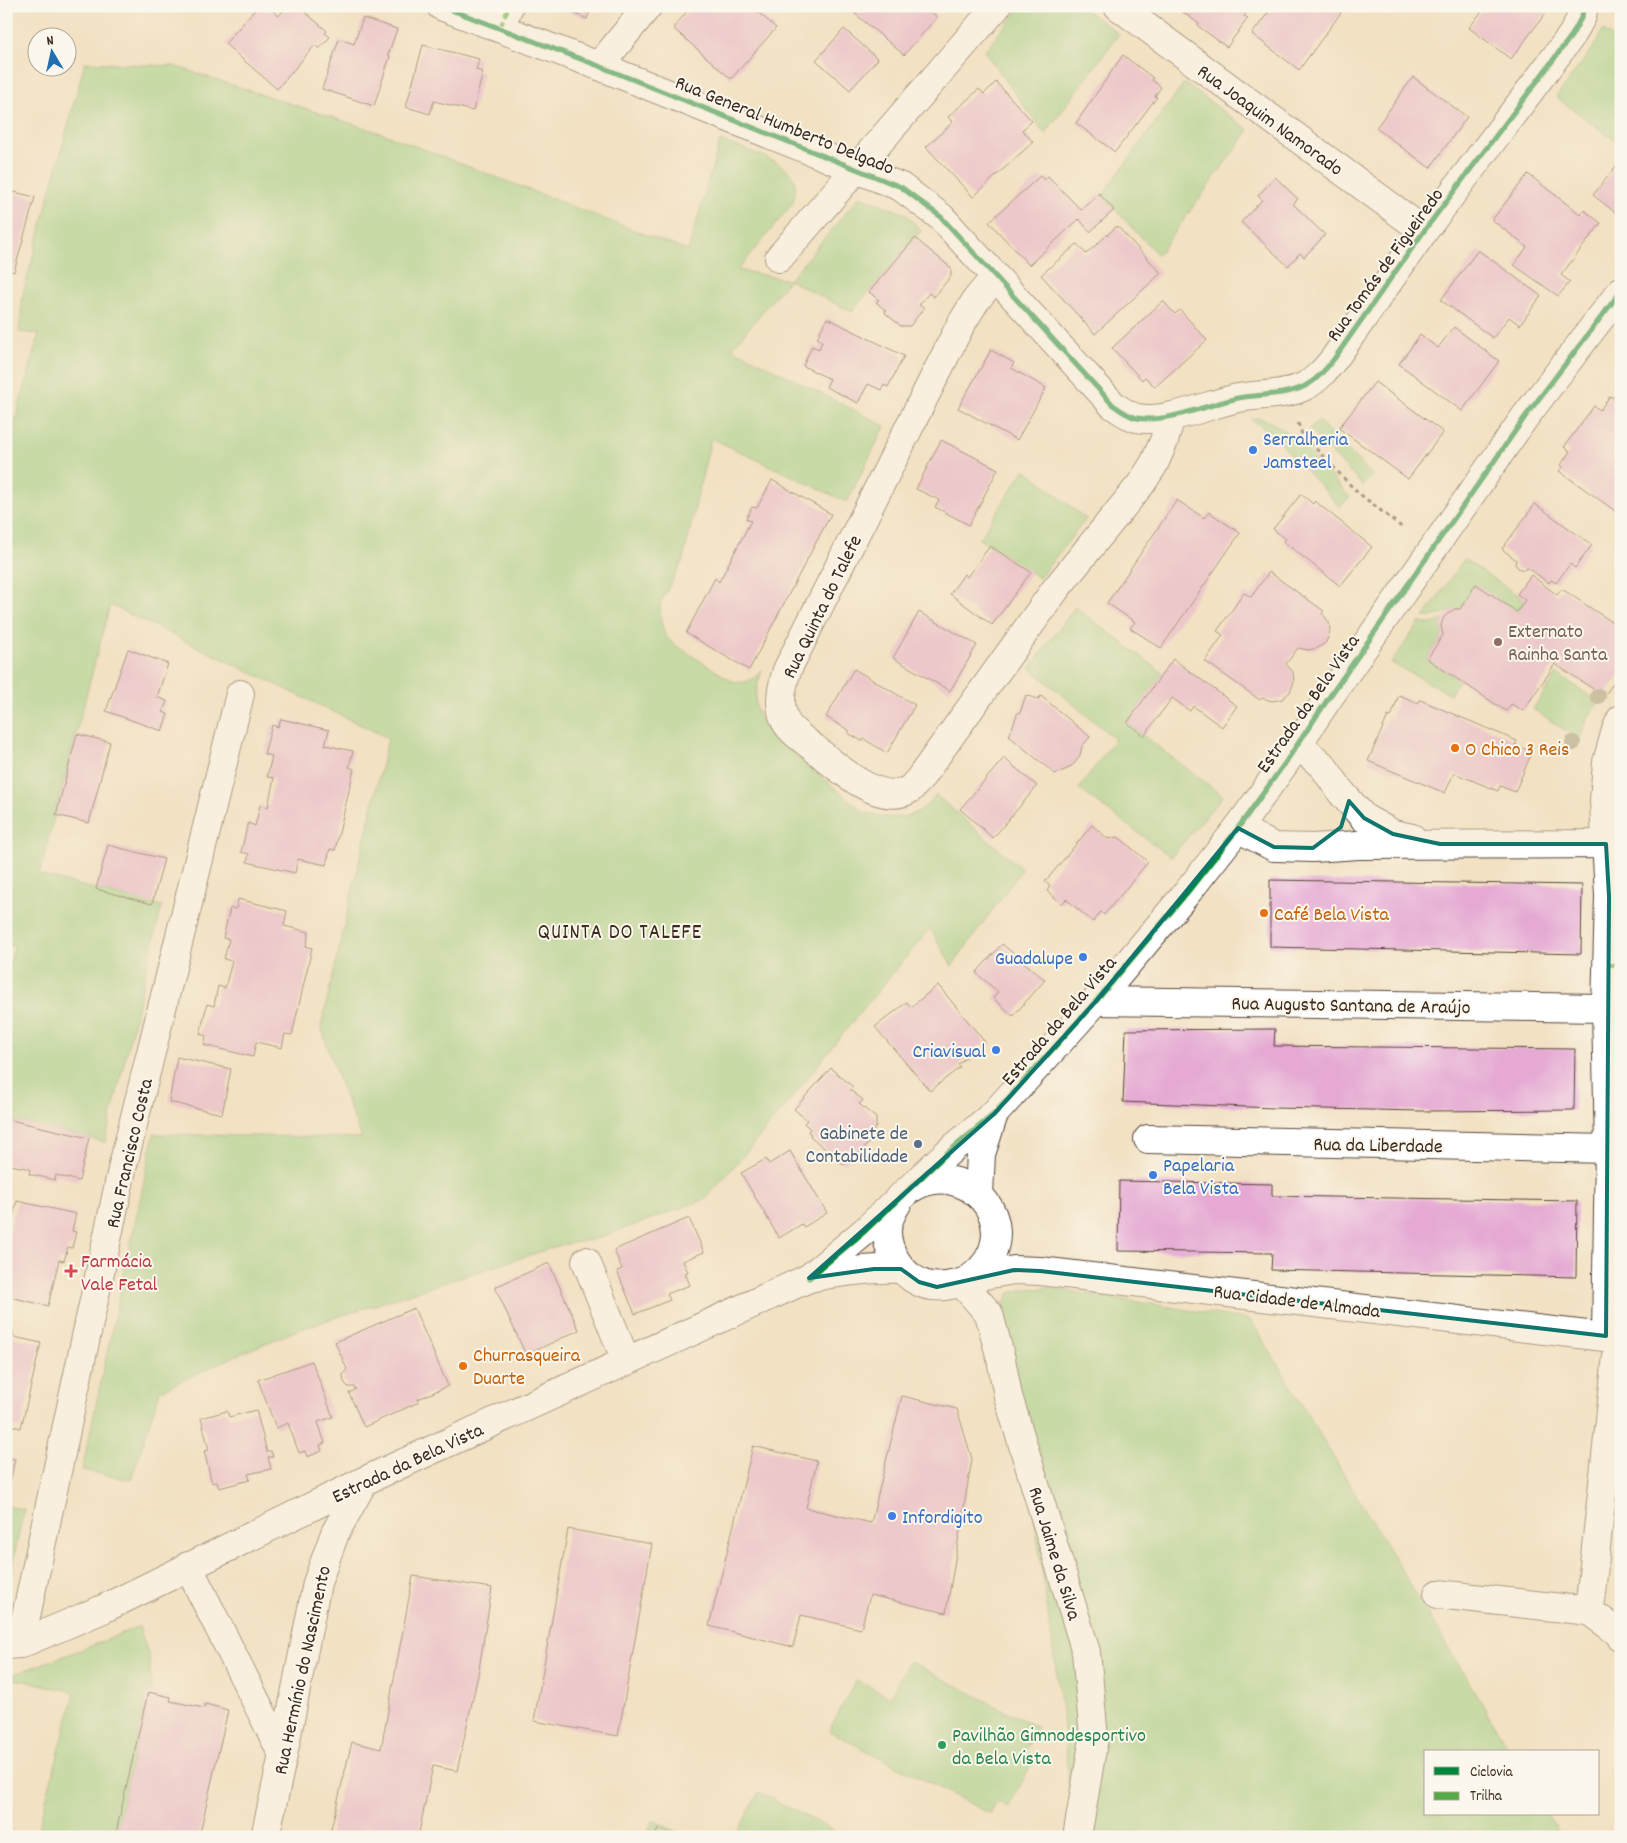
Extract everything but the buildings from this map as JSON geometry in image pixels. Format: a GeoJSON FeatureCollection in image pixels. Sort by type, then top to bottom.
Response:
{"type":"FeatureCollection","features":[{"type":"Feature","properties":{"kind":"street","name":"Rua General Humberto Delgado"},"geometry":{"type":"LineString","coordinates":[[441,6],[505,17],[599,66],[901,187],[941,217],[1114,405],[1123,412],[1137,418],[1153,419],[1171,416],[1216,403]]}},
{"type":"Feature","properties":{"kind":"street"},"geometry":{"type":"LineString","coordinates":[[599,66],[648,6]]}},
{"type":"Feature","properties":{"kind":"street"},"geometry":{"type":"LineString","coordinates":[[779,258],[996,6]]}},
{"type":"Feature","properties":{"kind":"street","name":"Rua Joaquim Namorado"},"geometry":{"type":"LineString","coordinates":[[1118,6],[1424,231]]}},
{"type":"Feature","properties":{"kind":"street","name":"Rua Tomás de Figueiredo"},"geometry":{"type":"LineString","coordinates":[[1216,403],[1286,392],[1304,387],[1319,377],[1334,359],[1424,231],[1572,35],[1582,16],[1584,6]]}},
{"type":"Feature","properties":{"kind":"street","name":"Rua Quinta do Talefe"},"geometry":{"type":"LineString","coordinates":[[996,277],[976,300],[960,326],[787,670],[781,690],[780,706],[785,721],[794,731],[852,780],[870,788],[898,793],[910,789],[918,781],[1055,590],[1141,484],[1154,464],[1164,441],[1171,416]]}},
{"type":"Feature","properties":{"kind":"street","name":"Estrada da Bela Vista"},"geometry":{"type":"LineString","coordinates":[[13,1644],[103,1610],[188,1566],[364,1481],[809,1278],[865,1231],[946,1154],[994,1114],[1096,1001],[1186,894],[1238,828],[1526,416],[1621,291]]}},
{"type":"Feature","properties":{"kind":"street","name":"Rua Francisco Costa"},"geometry":{"type":"LineString","coordinates":[[13,1644],[124,1165],[240,694]]}},
{"type":"Feature","properties":{"kind":"street"},"geometry":{"type":"LineString","coordinates":[[1589,1611],[1615,1338],[1608,1149],[1606,1008],[1614,965],[1609,896],[1613,844],[1604,801],[1607,762],[1621,719]]}},
{"type":"Feature","properties":{"kind":"street"},"geometry":{"type":"LineString","coordinates":[[1297,744],[1323,766],[1364,818],[1393,834],[1440,844]]}},
{"type":"Feature","properties":{"kind":"street"},"geometry":{"type":"LineString","coordinates":[[1313,848],[1328,839],[1341,827],[1346,818],[1349,801]]}},
{"type":"Feature","properties":{"kind":"street"},"geometry":{"type":"LineString","coordinates":[[1238,828],[1274,847],[1313,848],[1358,845],[1440,844],[1613,844]]}},
{"type":"Feature","properties":{"kind":"street","name":"Rua Augusto Santana de Araújo"},"geometry":{"type":"LineString","coordinates":[[1096,1001],[1606,1008]]}},
{"type":"Feature","properties":{"kind":"street"},"geometry":{"type":"LineString","coordinates":[[979,1194],[982,1154],[994,1114]]}},
{"type":"Feature","properties":{"kind":"street","name":"Rua da Liberdade"},"geometry":{"type":"LineString","coordinates":[[1148,1139],[1608,1149]]}},
{"type":"Feature","properties":{"kind":"street"},"geometry":{"type":"LineString","coordinates":[[944,1179],[963,1183],[979,1194],[988,1204],[994,1218],[995,1239],[993,1250],[987,1262],[967,1280],[937,1287],[919,1282],[902,1269],[890,1249],[887,1230],[891,1214],[904,1194],[919,1184],[944,1179]]}},
{"type":"Feature","properties":{"kind":"street"},"geometry":{"type":"LineString","coordinates":[[586,1261],[626,1361]]}},
{"type":"Feature","properties":{"kind":"street"},"geometry":{"type":"LineString","coordinates":[[809,1278],[842,1272],[902,1269]]}},
{"type":"Feature","properties":{"kind":"street","name":"Rua Cidade de Almada"},"geometry":{"type":"LineString","coordinates":[[967,1280],[1014,1270],[1040,1270],[1615,1338]]}},
{"type":"Feature","properties":{"kind":"street","name":"Rua Jaime da Silva"},"geometry":{"type":"LineString","coordinates":[[967,1280],[989,1314],[1001,1359],[1008,1396],[1086,1652],[1094,1738],[1076,1837]]}},
{"type":"Feature","properties":{"kind":"street","name":"Rua Hermínio do Nascimento"},"geometry":{"type":"LineString","coordinates":[[265,1837],[317,1583],[335,1533],[364,1481]]}},
{"type":"Feature","properties":{"kind":"street"},"geometry":{"type":"LineString","coordinates":[[188,1566],[283,1755]]}},
{"type":"Feature","properties":{"kind":"street"},"geometry":{"type":"LineString","coordinates":[[1438,1594],[1589,1611],[1619,1633],[1621,1637]]}},
{"type":"Feature","properties":{"kind":"path"},"geometry":{"type":"LineString","coordinates":[[1302,434],[1356,491],[1432,551]]}},
{"type":"Feature","properties":{"kind":"highlighted area"},"geometry":{"type":"Polygon","coordinates":[[[1349,801],[1364,818],[1393,834],[1440,844],[1606,844],[1609,896],[1606,1336],[1040,1271],[1014,1270],[937,1287],[919,1282],[901,1269],[874,1269],[809,1278],[994,1114],[1096,1001],[1238,828],[1274,847],[1313,848],[1341,827],[1349,801]]]}},
{"type":"Feature","properties":{"kind":"green space"},"geometry":{"type":"Polygon","coordinates":[[[1022,6],[1080,6],[1119,34],[1045,134],[984,51],[1022,6]]]}},
{"type":"Feature","properties":{"kind":"green space"},"geometry":{"type":"Polygon","coordinates":[[[1603,30],[1621,44],[1621,145],[1556,97],[1593,48],[1603,30]]]}},
{"type":"Feature","properties":{"kind":"green space"},"geometry":{"type":"Polygon","coordinates":[[[85,62],[174,66],[384,134],[688,251],[720,141],[771,159],[788,170],[793,176],[795,183],[793,203],[738,270],[789,280],[732,348],[885,426],[847,502],[711,438],[683,560],[660,604],[661,622],[665,635],[672,643],[732,681],[749,681],[762,670],[757,688],[756,703],[763,725],[769,733],[864,812],[885,817],[903,817],[920,810],[936,795],[1022,869],[952,966],[930,928],[784,1108],[706,1199],[596,1239],[561,1245],[300,1329],[242,1353],[160,1391],[131,1480],[82,1470],[154,1134],[362,1138],[341,1087],[321,1027],[388,738],[110,605],[39,875],[162,906],[105,1142],[6,1119],[6,974],[15,946],[6,946],[6,454],[39,334],[19,332],[23,294],[85,62]]]}},
{"type":"Feature","properties":{"kind":"green space"},"geometry":{"type":"Polygon","coordinates":[[[1184,83],[1249,130],[1158,255],[1102,196],[1184,83]]]}},
{"type":"Feature","properties":{"kind":"green space"},"geometry":{"type":"Polygon","coordinates":[[[860,196],[906,214],[921,231],[852,312],[789,280],[860,196]]]}},
{"type":"Feature","properties":{"kind":"green space"},"geometry":{"type":"Polygon","coordinates":[[[1258,418],[1282,429],[1294,439],[1350,497],[1340,507],[1269,431],[1250,419],[1258,418]]]}},
{"type":"Feature","properties":{"kind":"green space"},"geometry":{"type":"Polygon","coordinates":[[[1318,420],[1373,476],[1362,485],[1309,429],[1318,420]]]}},
{"type":"Feature","properties":{"kind":"green space"},"geometry":{"type":"Polygon","coordinates":[[[1025,469],[1086,519],[1039,578],[979,539],[1025,469]]]}},
{"type":"Feature","properties":{"kind":"green space"},"geometry":{"type":"Polygon","coordinates":[[[1464,559],[1525,600],[1517,612],[1476,585],[1460,609],[1433,617],[1424,617],[1464,559]]]}},
{"type":"Feature","properties":{"kind":"green space"},"geometry":{"type":"Polygon","coordinates":[[[1075,607],[1163,673],[1127,723],[1223,796],[1171,857],[1079,789],[1115,739],[1030,668],[1075,607]]]}},
{"type":"Feature","properties":{"kind":"green space"},"geometry":{"type":"Polygon","coordinates":[[[1443,620],[1441,625],[1443,635],[1427,659],[1459,680],[1450,694],[1391,663],[1420,622],[1429,624],[1443,620]]]}},
{"type":"Feature","properties":{"kind":"green space"},"geometry":{"type":"Polygon","coordinates":[[[1557,674],[1599,702],[1587,720],[1580,740],[1533,709],[1557,674]]]}},
{"type":"Feature","properties":{"kind":"green space"},"geometry":{"type":"Polygon","coordinates":[[[1051,1288],[1251,1320],[1510,1750],[1424,1750],[1424,1816],[1549,1816],[1562,1837],[1070,1837],[1070,1796],[1063,1719],[1004,1304],[1010,1293],[1024,1289],[1051,1288]]]}},
{"type":"Feature","properties":{"kind":"green space"},"geometry":{"type":"Polygon","coordinates":[[[6,1506],[24,1509],[6,1594],[6,1506]]]}},
{"type":"Feature","properties":{"kind":"green space"},"geometry":{"type":"Polygon","coordinates":[[[139,1626],[149,1656],[152,1693],[148,1692],[115,1837],[36,1837],[75,1692],[6,1677],[94,1645],[139,1626]]]}},
{"type":"Feature","properties":{"kind":"green space","name":"Pavilhão Gimnodesportivo da Bela Vista"},"geometry":{"type":"Polygon","coordinates":[[[909,1661],[1037,1727],[1021,1759],[1031,1765],[1009,1807],[996,1801],[990,1814],[829,1731],[856,1680],[890,1697],[909,1661]]]}},
{"type":"Feature","properties":{"kind":"green space"},"geometry":{"type":"Polygon","coordinates":[[[759,1792],[846,1837],[735,1837],[759,1792]]]}},
{"type":"Feature","properties":{"kind":"green space"},"geometry":{"type":"Polygon","coordinates":[[[653,1820],[687,1837],[645,1837],[653,1820]]]}},
{"type":"Feature","properties":{"kind":"marked path"},"geometry":{"type":"LineString","coordinates":[[500,28],[509,6]]}},
{"type":"Feature","properties":{"kind":"marked path"},"geometry":{"type":"LineString","coordinates":[[1608,965],[1621,965]]}},
{"type":"Feature","properties":{"kind":"cycle path"},"geometry":{"type":"LineString","coordinates":[[441,6],[599,66],[901,187],[941,217],[1113,405],[1130,416],[1148,419],[1173,416],[1238,398],[1288,392],[1303,387],[1320,375],[1334,359],[1424,231],[1572,35],[1582,16],[1584,6]]}},
{"type":"Feature","properties":{"kind":"cycle path"},"geometry":{"type":"LineString","coordinates":[[809,1278],[865,1231],[946,1154],[994,1114],[1096,1001],[1186,894],[1238,828],[1285,763],[1525,417],[1621,291]]}},
{"type":"Feature","properties":{"kind":"place","name":"Serralheria Jamsteel"},"geometry":{"type":"Point","coordinates":[1253,450]}},
{"type":"Feature","properties":{"kind":"place","name":"Externato Rainha Santa"},"geometry":{"type":"Point","coordinates":[1498,642]}},
{"type":"Feature","properties":{"kind":"place","name":"O Chico 3 Reis"},"geometry":{"type":"Point","coordinates":[1455,748]}},
{"type":"Feature","properties":{"kind":"place","name":"Café Bela Vista"},"geometry":{"type":"Point","coordinates":[1264,913]}},
{"type":"Feature","properties":{"kind":"place","name":"Guadalupe"},"geometry":{"type":"Point","coordinates":[1083,957]}},
{"type":"Feature","properties":{"kind":"place","name":"Criavisual"},"geometry":{"type":"Point","coordinates":[996,1050]}},
{"type":"Feature","properties":{"kind":"place","name":"Gabinete de Contabilidade"},"geometry":{"type":"Point","coordinates":[918,1144]}},
{"type":"Feature","properties":{"kind":"place","name":"Papelaria Bela Vista"},"geometry":{"type":"Point","coordinates":[1153,1175]}},
{"type":"Feature","properties":{"kind":"place","name":"Farmácia Vale Fetal"},"geometry":{"type":"Point","coordinates":[71,1271]}},
{"type":"Feature","properties":{"kind":"place","name":"Churrasqueira Duarte"},"geometry":{"type":"Point","coordinates":[463,1366]}},
{"type":"Feature","properties":{"kind":"place","name":"Infordigito"},"geometry":{"type":"Point","coordinates":[892,1516]}},
{"type":"Feature","properties":{"kind":"place","name":"Pavilhão Gimnodesportivo da Bela Vista"},"geometry":{"type":"Point","coordinates":[942,1745]}},
{"type":"Feature","properties":{"kind":"district","name":"QUINTA DO TALEFE"},"geometry":{"type":"Point","coordinates":[620,931]}}]}
